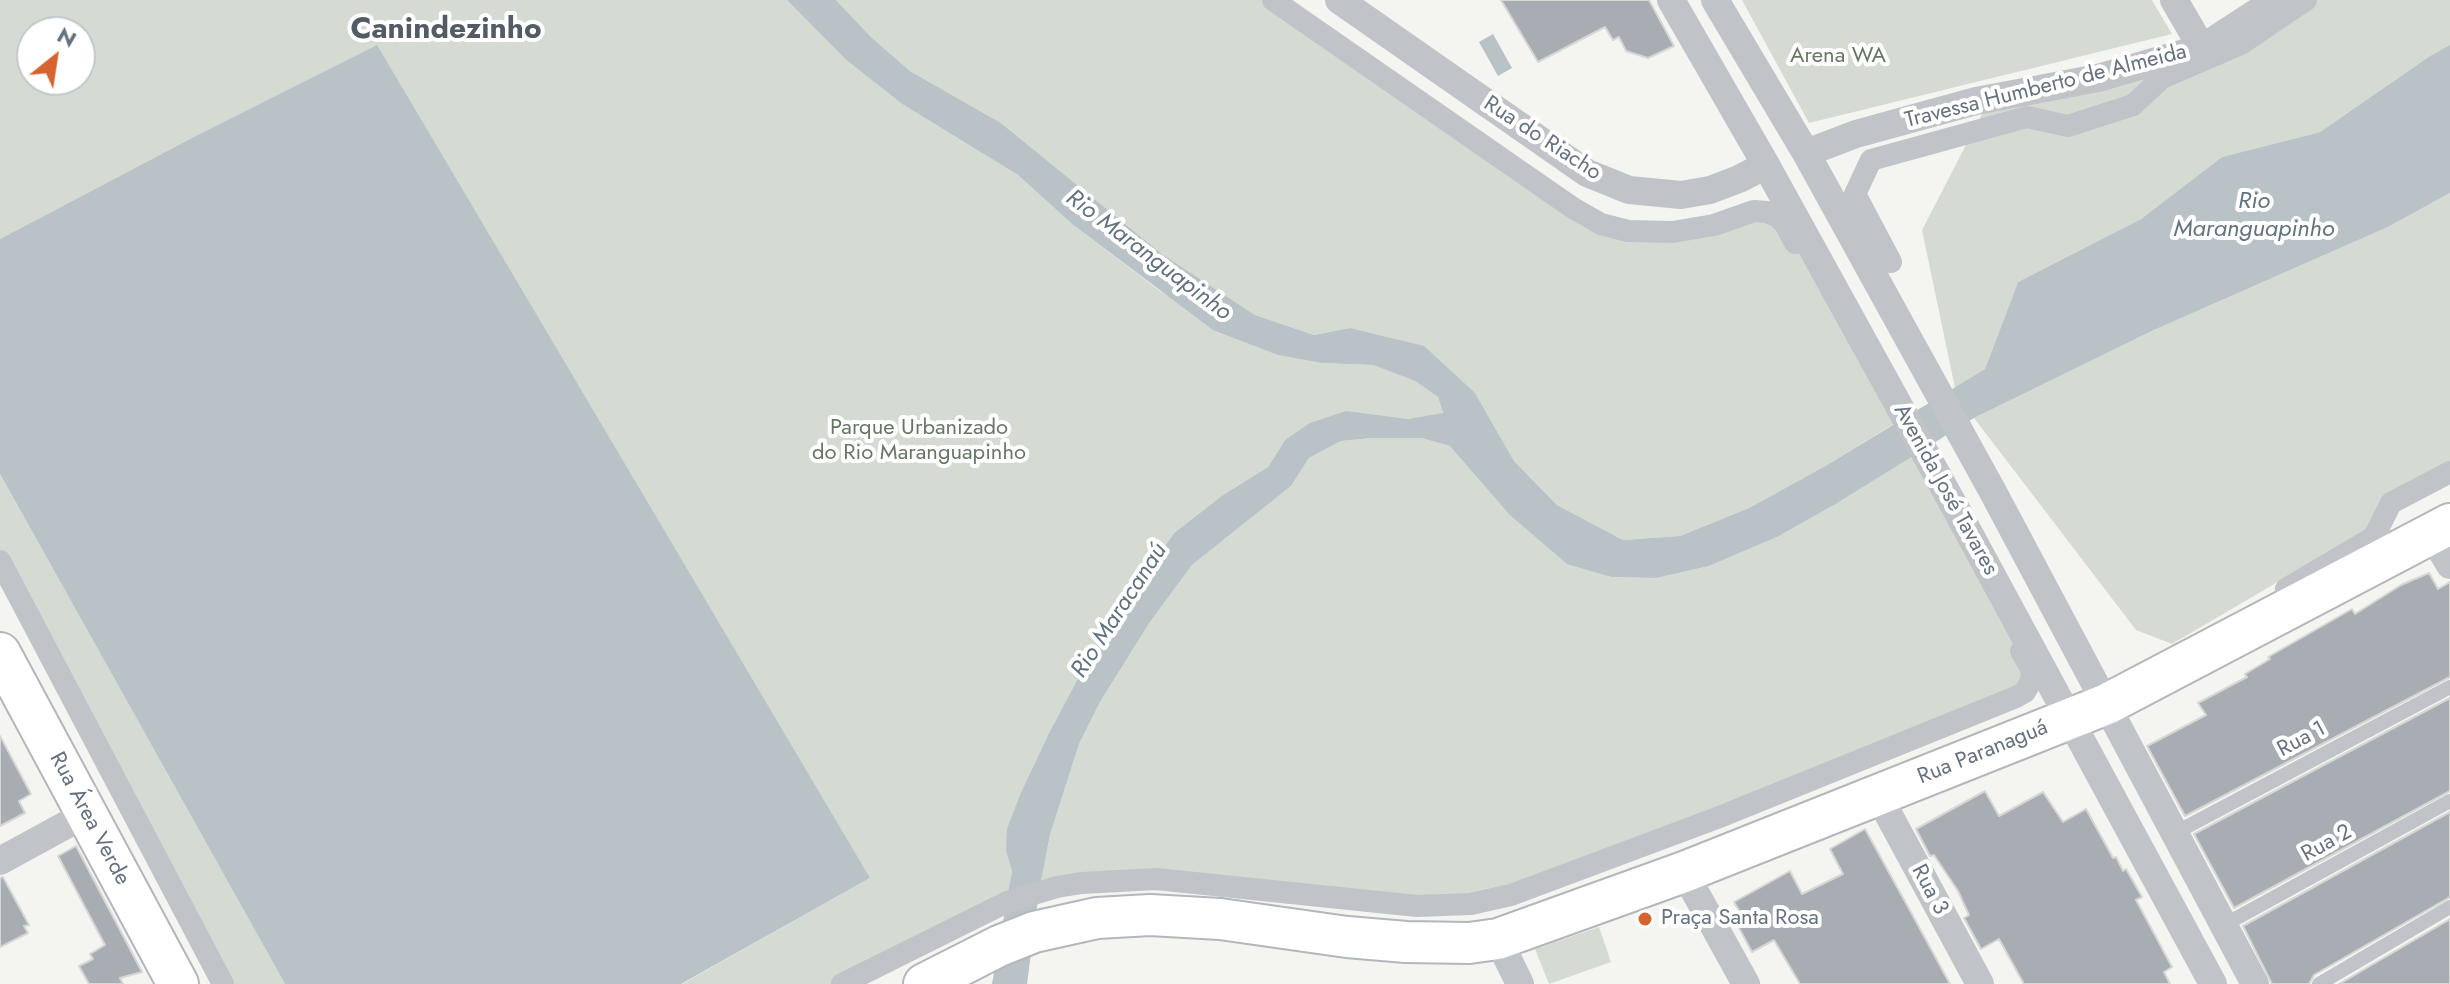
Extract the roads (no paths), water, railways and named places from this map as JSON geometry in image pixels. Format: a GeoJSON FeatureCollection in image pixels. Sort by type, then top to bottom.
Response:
{"type":"FeatureCollection","features":[{"type":"Feature","properties":{"kind":"main road","name":"Rua Paranaguá"},"geometry":{"type":"LineString","coordinates":[[924,984],[1016,939],[1097,918],[1150,915],[1220,919],[1406,942],[1469,943],[1498,939],[1684,872],[2069,718],[2103,698],[2444,541]]}},
{"type":"Feature","properties":{"kind":"main road","name":"Rua Área Verde"},"geometry":{"type":"LineString","coordinates":[[0,653],[178,984]]}},
{"type":"Feature","properties":{"kind":"street"},"geometry":{"type":"LineString","coordinates":[[1273,0],[1573,208],[1601,224],[1651,233],[1696,229],[1754,211],[1778,217],[1864,354]]}},
{"type":"Feature","properties":{"kind":"street","name":"Rua do Riacho"},"geometry":{"type":"LineString","coordinates":[[1339,0],[1587,173],[1617,186],[1655,194],[1681,195],[1710,190],[1766,165]]}},
{"type":"Feature","properties":{"kind":"street","name":"Avenida José Tavares"},"geometry":{"type":"LineString","coordinates":[[1671,0],[1766,165],[1864,354],[2069,718],[2213,984]]}},
{"type":"Feature","properties":{"kind":"street","name":"Avenida José Tavares"},"geometry":{"type":"LineString","coordinates":[[1715,0],[1806,153],[1993,492],[2255,984]]}},
{"type":"Feature","properties":{"kind":"street"},"geometry":{"type":"LineString","coordinates":[[2174,0],[2202,48]]}},
{"type":"Feature","properties":{"kind":"street","name":"Travessa Humberto de Almeida"},"geometry":{"type":"LineString","coordinates":[[1806,153],[1856,134],[1976,101],[2098,78],[2202,48],[2276,0]]}},
{"type":"Feature","properties":{"kind":"street"},"geometry":{"type":"LineString","coordinates":[[1891,262],[1855,194],[1871,160],[2027,117],[2068,126],[2133,105],[2162,78],[2241,44],[2306,0]]}},
{"type":"Feature","properties":{"kind":"street"},"geometry":{"type":"LineString","coordinates":[[2103,698],[2374,537],[2391,503],[2450,472]]}},
{"type":"Feature","properties":{"kind":"street"},"geometry":{"type":"LineString","coordinates":[[842,984],[1007,902],[1082,883],[1156,879],[1417,906],[1471,904],[1544,884],[1631,851],[2016,697],[2025,692],[2032,670],[1952,514]]}},
{"type":"Feature","properties":{"kind":"street"},"geometry":{"type":"LineString","coordinates":[[0,561],[223,984]]}},
{"type":"Feature","properties":{"kind":"street","name":"Rua 3"},"geometry":{"type":"LineString","coordinates":[[1878,795],[1980,984]]}},
{"type":"Feature","properties":{"kind":"street"},"geometry":{"type":"LineString","coordinates":[[0,861],[86,814]]}},
{"type":"Feature","properties":{"kind":"street"},"geometry":{"type":"LineString","coordinates":[[1684,872],[1746,984]]}},
{"type":"Feature","properties":{"kind":"street"},"geometry":{"type":"LineString","coordinates":[[1498,939],[1520,984]]}},
{"type":"Feature","properties":{"kind":"lane","name":"Rua 1"},"geometry":{"type":"LineString","coordinates":[[2175,833],[2450,687]]}},
{"type":"Feature","properties":{"kind":"lane","name":"Rua 2"},"geometry":{"type":"LineString","coordinates":[[2224,925],[2450,801]]}},
{"type":"Feature","properties":{"kind":"lane"},"geometry":{"type":"LineString","coordinates":[[2319,984],[2450,907]]}},
{"type":"Feature","properties":{"kind":"water","name":"Rio Maranguapinho"},"geometry":{"type":"Polygon","coordinates":[[[787,0],[836,0],[871,37],[910,71],[1001,123],[1162,254],[1255,315],[1314,335],[1350,328],[1424,346],[1475,393],[1514,461],[1557,505],[1623,540],[1680,536],[1749,508],[1827,465],[1985,369],[2018,282],[2141,219],[2222,157],[2320,132],[2450,45],[2450,193],[2388,227],[2154,330],[1974,418],[1777,537],[1709,566],[1656,578],[1611,577],[1567,564],[1510,515],[1450,446],[1421,438],[1341,441],[1309,458],[1291,486],[1192,565],[1150,622],[1100,702],[1079,744],[1050,835],[1027,984],[992,984],[1012,871],[1006,851],[1007,829],[1022,790],[1091,654],[1174,533],[1223,495],[1268,467],[1285,440],[1310,423],[1346,411],[1408,419],[1443,413],[1438,397],[1415,381],[1373,365],[1321,363],[1278,355],[1213,330],[1072,224],[1018,175],[902,104],[845,59],[787,0]]]}},
{"type":"Feature","properties":{"kind":"water"},"geometry":{"type":"Polygon","coordinates":[[[1493,34],[1512,68],[1498,76],[1479,42],[1493,34]]]}},
{"type":"Feature","properties":{"kind":"water"},"geometry":{"type":"Polygon","coordinates":[[[377,45],[870,878],[681,984],[285,984],[0,474],[0,239],[377,45]]]}},
{"type":"Feature","properties":{"kind":"place","name":"Praça Santa Rosa"},"geometry":{"type":"Point","coordinates":[1645,919]}},
{"type":"Feature","properties":{"kind":"district","name":"Canindezinho"},"geometry":{"type":"Point","coordinates":[446,31]}},
{"type":"Feature","properties":{"kind":"park label","name":"Arena WA"},"geometry":{"type":"Point","coordinates":[1838,57]}},
{"type":"Feature","properties":{"kind":"park label","name":"Parque Urbanizado do Rio Maranguapinho"},"geometry":{"type":"Point","coordinates":[919,442]}},
{"type":"Feature","properties":{"kind":"water label","name":"Rio Maracanaú"},"geometry":{"type":"Point","coordinates":[1120,611]}}]}
